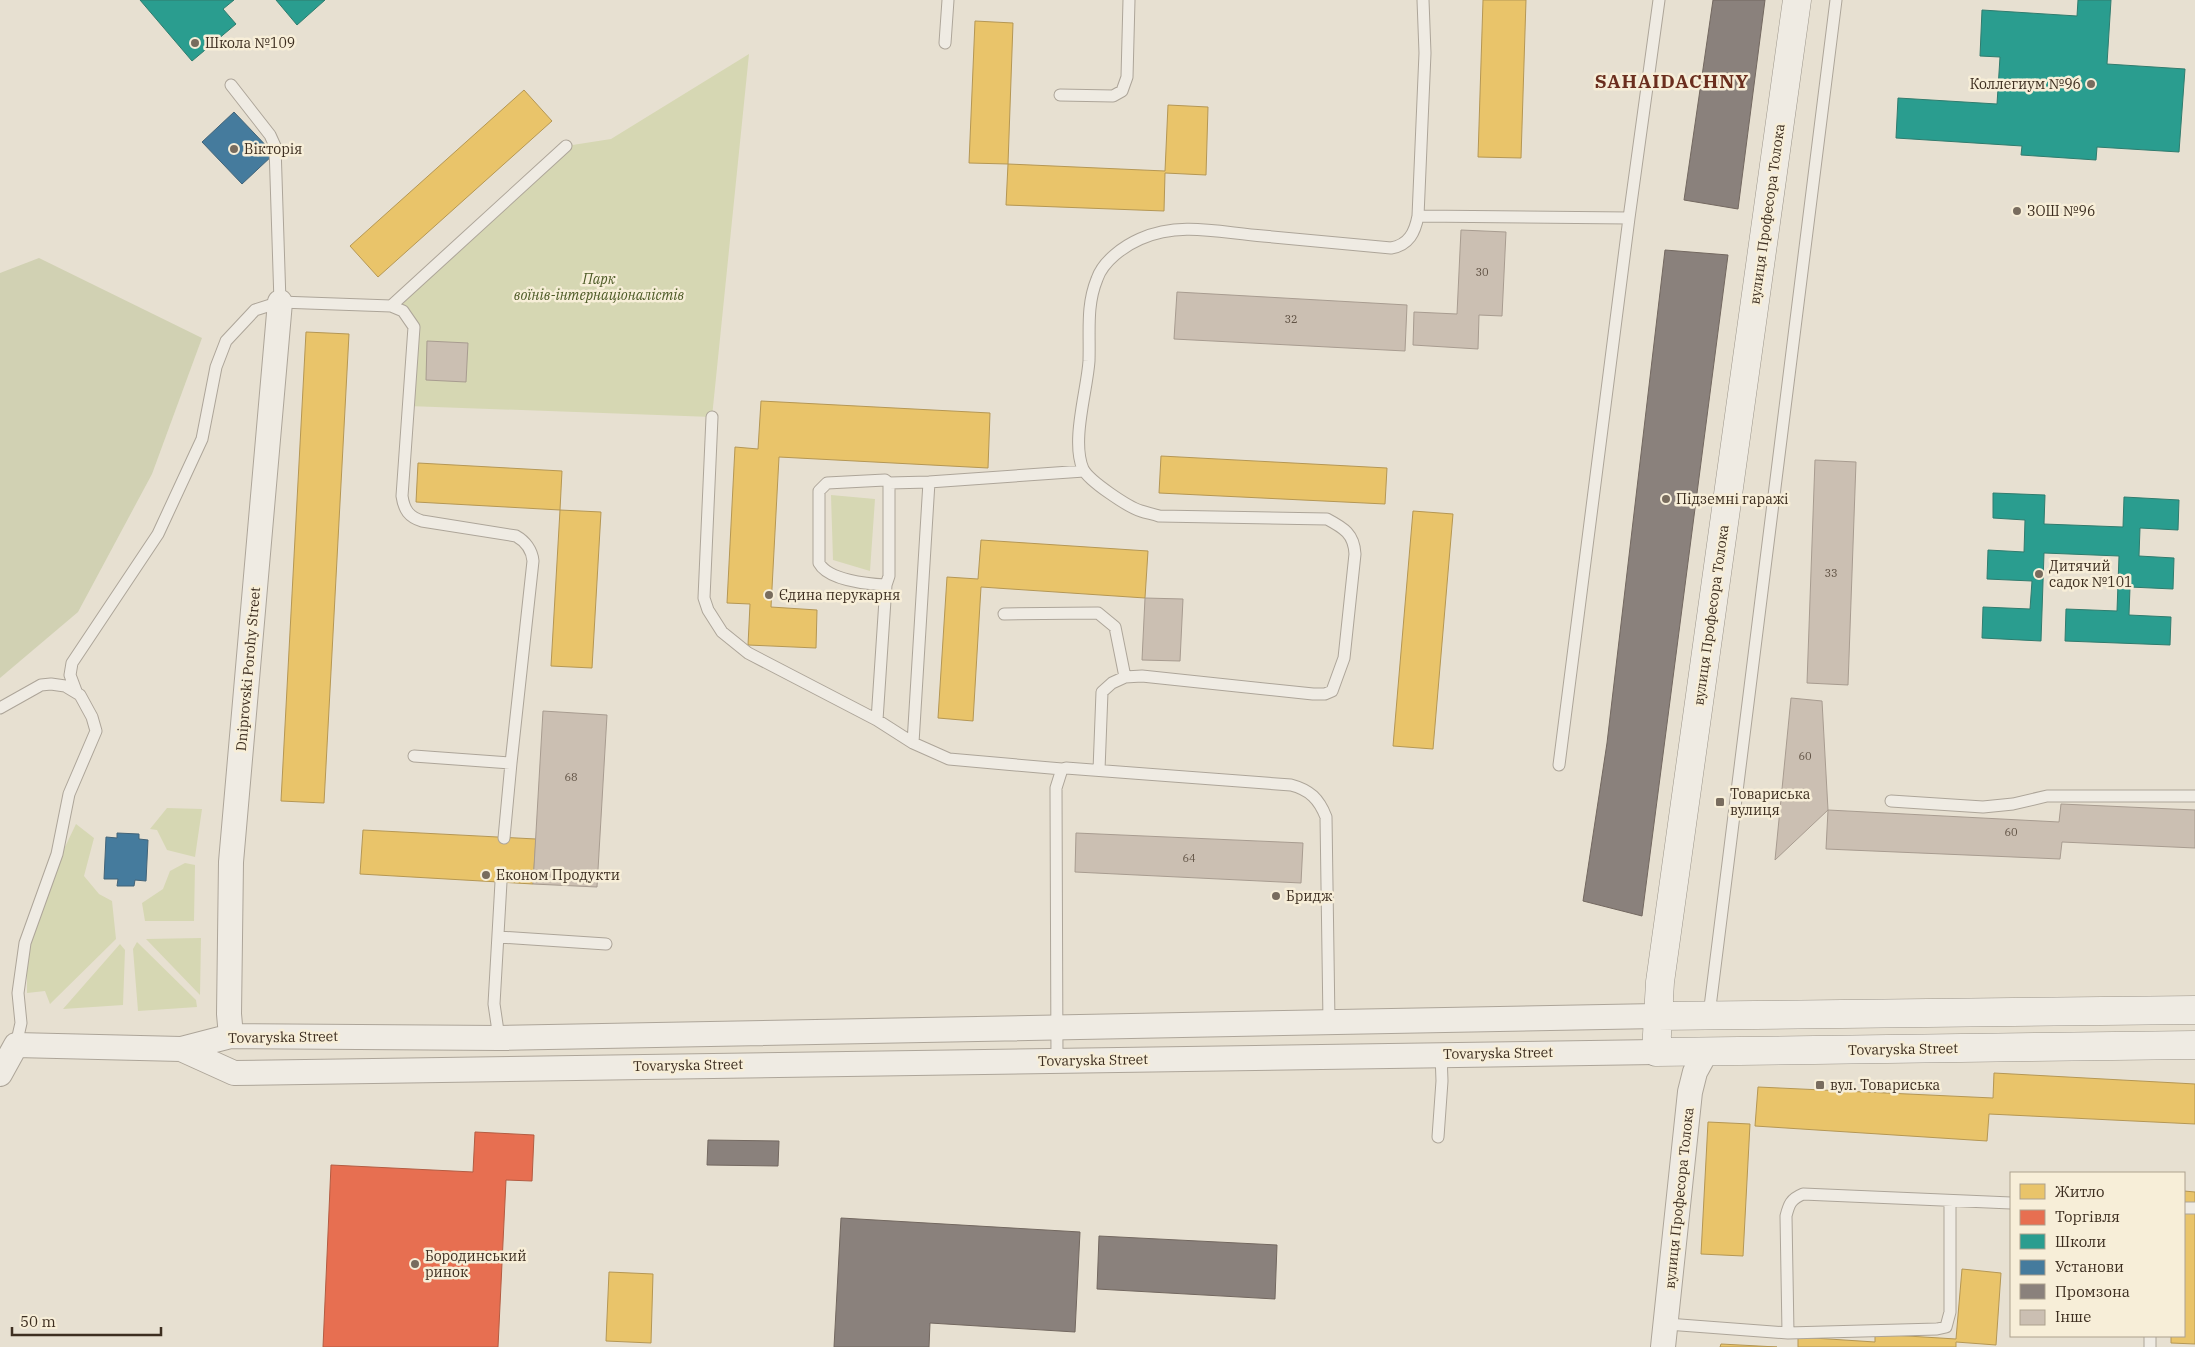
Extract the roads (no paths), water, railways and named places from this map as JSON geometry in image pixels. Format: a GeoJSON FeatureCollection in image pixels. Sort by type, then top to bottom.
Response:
{"type":"FeatureCollection","features":[{"type":"Feature","properties":{"kind":"street","name":"вулиця Професора Толока"},"geometry":{"type":"LineString","coordinates":[[1656,1052],[1657,1016],[1797,0]]}},
{"type":"Feature","properties":{"kind":"street","name":"Dniprovski Porohy Street"},"geometry":{"type":"LineString","coordinates":[[231,1036],[229,1014],[231,862],[280,302]]}},
{"type":"Feature","properties":{"kind":"street","name":"Tovaryska Street"},"geometry":{"type":"LineString","coordinates":[[182,1049],[231,1036],[499,1038],[1657,1016],[2195,1010]]}},
{"type":"Feature","properties":{"kind":"street"},"geometry":{"type":"LineString","coordinates":[[1291,1023],[1291,1057]]}},
{"type":"Feature","properties":{"kind":"street"},"geometry":{"type":"LineString","coordinates":[[0,1074],[8,1045],[182,1049]]}},
{"type":"Feature","properties":{"kind":"street","name":"Tovaryska Street"},"geometry":{"type":"LineString","coordinates":[[182,1049],[234,1073],[544,1066],[1057,1061],[1441,1054],[2195,1045]]}},
{"type":"Feature","properties":{"kind":"street","name":"вулиця Професора Толока"},"geometry":{"type":"LineString","coordinates":[[1665,1336],[1690,1092],[1695,1072],[1706,1052]]}},
{"type":"Feature","properties":{"kind":"lane"},"geometry":{"type":"LineString","coordinates":[[945,43],[948,0]]}},
{"type":"Feature","properties":{"kind":"lane"},"geometry":{"type":"LineString","coordinates":[[1060,95],[1113,96],[1122,91],[1127,77],[1129,0]]}},
{"type":"Feature","properties":{"kind":"lane"},"geometry":{"type":"LineString","coordinates":[[1099,770],[1102,692],[1112,683],[1125,677],[1167,677],[1313,694],[1325,694],[1332,691],[1344,658],[1354,543],[1350,534],[1327,520],[1159,516],[1140,511],[1100,486],[1084,471],[1080,457],[1080,440],[1089,360],[1088,309],[1097,276],[1119,250],[1160,232],[1194,228],[1226,233],[1392,248],[1404,244],[1410,239],[1415,230],[1418,216],[1424,53],[1423,0]]}},
{"type":"Feature","properties":{"kind":"lane"},"geometry":{"type":"LineString","coordinates":[[1559,765],[1659,0]]}},
{"type":"Feature","properties":{"kind":"lane"},"geometry":{"type":"LineString","coordinates":[[1709,1016],[1836,0]]}},
{"type":"Feature","properties":{"kind":"lane"},"geometry":{"type":"LineString","coordinates":[[231,85],[270,135],[275,146],[280,302]]}},
{"type":"Feature","properties":{"kind":"lane"},"geometry":{"type":"LineString","coordinates":[[391,306],[566,146]]}},
{"type":"Feature","properties":{"kind":"lane"},"geometry":{"type":"LineString","coordinates":[[1418,216],[1629,218]]}},
{"type":"Feature","properties":{"kind":"lane"},"geometry":{"type":"LineString","coordinates":[[8,1045],[21,1023],[18,993],[25,943],[58,854],[69,794],[96,731],[92,717],[76,691],[70,676],[72,663],[158,534],[202,439],[216,368],[226,341],[255,310],[280,302],[391,306],[403,310],[414,327],[402,496],[404,507],[414,518],[422,521],[516,536],[532,554],[504,838]]}},
{"type":"Feature","properties":{"kind":"lane"},"geometry":{"type":"LineString","coordinates":[[712,417],[704,598],[708,610],[722,632],[748,653],[877,720],[913,743],[949,759],[1291,785],[1304,788],[1320,803],[1326,817],[1329,1022]]}},
{"type":"Feature","properties":{"kind":"lane"},"geometry":{"type":"LineString","coordinates":[[886,585],[838,577],[823,570],[819,563],[819,491],[827,483],[832,481],[885,480],[890,483],[929,482],[1084,471]]}},
{"type":"Feature","properties":{"kind":"lane"},"geometry":{"type":"LineString","coordinates":[[913,743],[929,482]]}},
{"type":"Feature","properties":{"kind":"lane"},"geometry":{"type":"LineString","coordinates":[[877,720],[886,585],[889,576],[890,483]]}},
{"type":"Feature","properties":{"kind":"lane"},"geometry":{"type":"LineString","coordinates":[[1004,614],[1098,613],[1115,627],[1125,677]]}},
{"type":"Feature","properties":{"kind":"lane"},"geometry":{"type":"LineString","coordinates":[[0,708],[41,685],[65,686],[76,691]]}},
{"type":"Feature","properties":{"kind":"lane"},"geometry":{"type":"LineString","coordinates":[[414,756],[511,763]]}},
{"type":"Feature","properties":{"kind":"lane"},"geometry":{"type":"LineString","coordinates":[[1057,1061],[1056,788],[1062,769]]}},
{"type":"Feature","properties":{"kind":"lane"},"geometry":{"type":"LineString","coordinates":[[1891,801],[1983,807],[2013,804],[2047,796],[2195,796]]}},
{"type":"Feature","properties":{"kind":"lane"},"geometry":{"type":"LineString","coordinates":[[499,1038],[494,1004],[501,882]]}},
{"type":"Feature","properties":{"kind":"lane"},"geometry":{"type":"LineString","coordinates":[[499,937],[606,944]]}},
{"type":"Feature","properties":{"kind":"lane"},"geometry":{"type":"LineString","coordinates":[[1438,1137],[1442,1081],[1441,1054]]}},
{"type":"Feature","properties":{"kind":"lane"},"geometry":{"type":"LineString","coordinates":[[1788,1333],[1786,1216],[1789,1204],[1794,1197],[1803,1194],[1818,1194],[2010,1203]]}},
{"type":"Feature","properties":{"kind":"lane"},"geometry":{"type":"LineString","coordinates":[[1665,1336],[1937,1329],[1946,1327],[1950,1312],[1950,1201]]}},
{"type":"Feature","properties":{"kind":"place","name":"Школа №109"},"geometry":{"type":"Point","coordinates":[195,43]}},
{"type":"Feature","properties":{"kind":"place","name":"Коллегиум №96"},"geometry":{"type":"Point","coordinates":[2091,84]}},
{"type":"Feature","properties":{"kind":"place","name":"Вікторія"},"geometry":{"type":"Point","coordinates":[234,149]}},
{"type":"Feature","properties":{"kind":"place","name":"ЗОШ №96"},"geometry":{"type":"Point","coordinates":[2017,211]}},
{"type":"Feature","properties":{"kind":"place","name":"Підземні гаражі"},"geometry":{"type":"Point","coordinates":[1666,499]}},
{"type":"Feature","properties":{"kind":"place","name":"Дитячий садок №101"},"geometry":{"type":"Point","coordinates":[2039,574]}},
{"type":"Feature","properties":{"kind":"place","name":"Єдина перукарня"},"geometry":{"type":"Point","coordinates":[769,595]}},
{"type":"Feature","properties":{"kind":"place","name":"Товариська вулиця"},"geometry":{"type":"Point","coordinates":[1720,802]}},
{"type":"Feature","properties":{"kind":"place","name":"Економ Продукти"},"geometry":{"type":"Point","coordinates":[486,875]}},
{"type":"Feature","properties":{"kind":"place","name":"Бридж"},"geometry":{"type":"Point","coordinates":[1276,896]}},
{"type":"Feature","properties":{"kind":"place","name":"вул. Товариська"},"geometry":{"type":"Point","coordinates":[1820,1085]}},
{"type":"Feature","properties":{"kind":"place","name":"Бородинський ринок"},"geometry":{"type":"Point","coordinates":[415,1264]}},
{"type":"Feature","properties":{"kind":"district","name":"SAHAIDACHNY"},"geometry":{"type":"Point","coordinates":[1672,81]}},
{"type":"Feature","properties":{"kind":"park label","name":"Парк воїнів-інтернаціоналістів"},"geometry":{"type":"Point","coordinates":[599,288]}}]}
